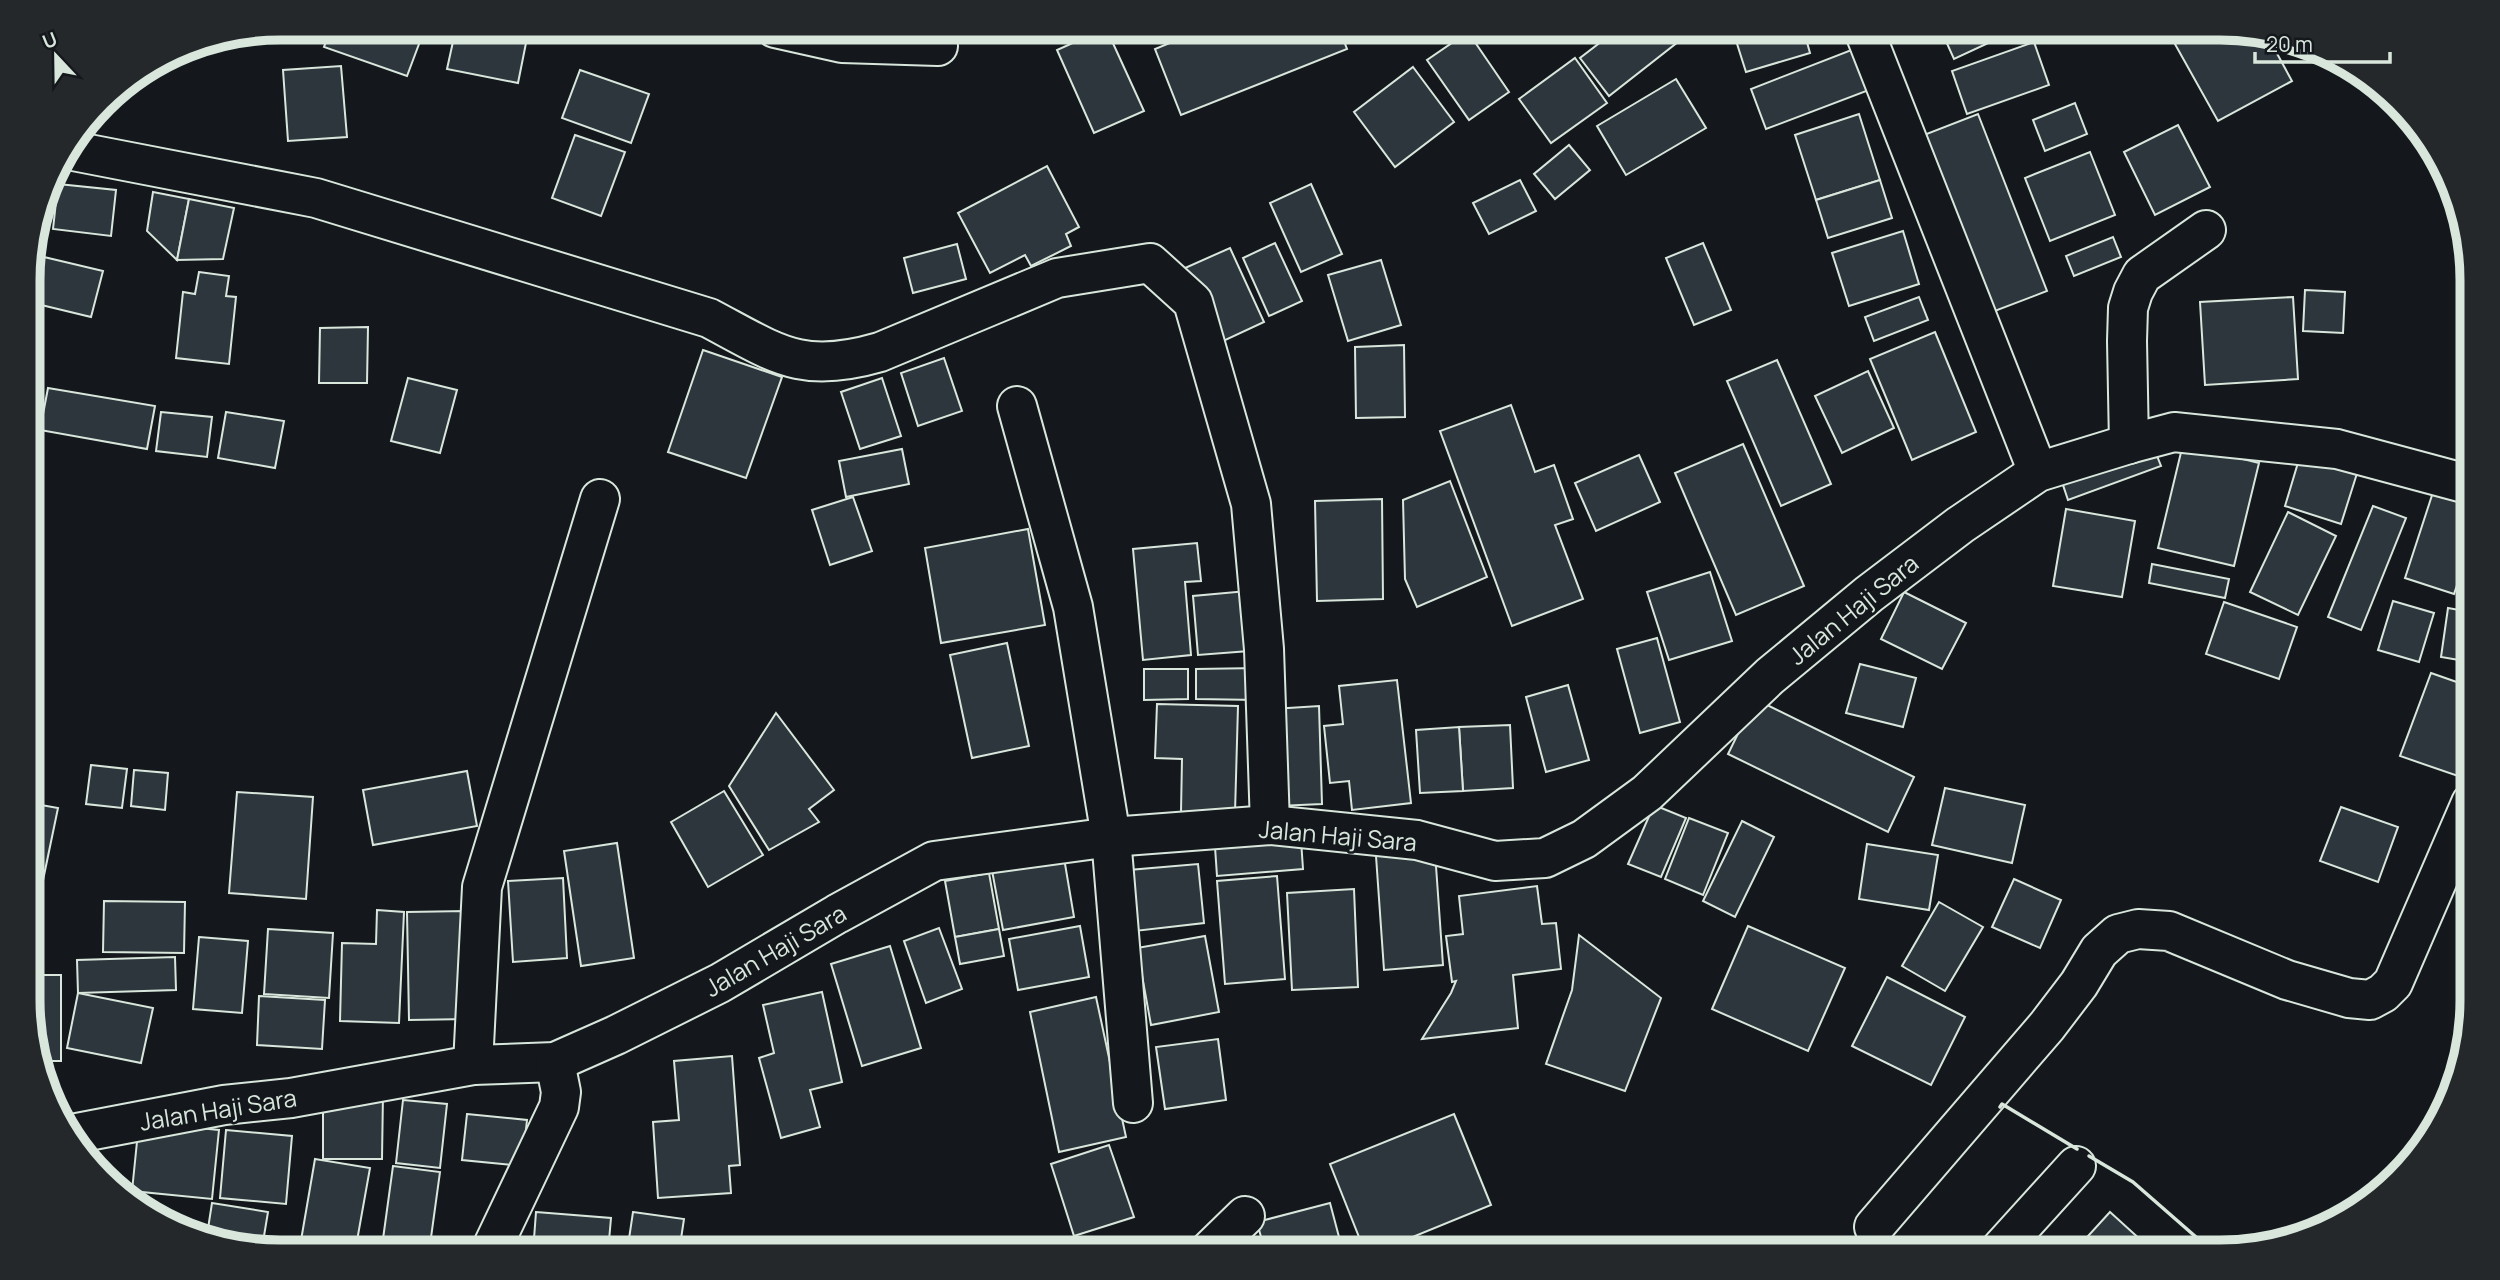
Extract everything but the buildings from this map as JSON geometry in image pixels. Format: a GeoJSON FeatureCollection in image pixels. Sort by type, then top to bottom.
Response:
{"type":"FeatureCollection","features":[{"type":"Feature","properties":{"kind":"street"},"geometry":{"type":"LineString","coordinates":[[829,40],[842,43],[938,46]]}},
{"type":"Feature","properties":{"kind":"street"},"geometry":{"type":"LineString","coordinates":[[1868,40],[2038,472]]}},
{"type":"Feature","properties":{"kind":"street"},"geometry":{"type":"LineString","coordinates":[[78,152],[316,198],[709,318],[769,350],[793,359],[822,363],[852,360],[880,352],[1057,278],[1150,262],[1193,302],[1251,504],[1264,649],[1270,825]]}},
{"type":"Feature","properties":{"kind":"street"},"geometry":{"type":"LineString","coordinates":[[2129,444],[2127,341],[2128,308],[2133,292],[2142,275],[2206,230]]}},
{"type":"Feature","properties":{"kind":"street"},"geometry":{"type":"LineString","coordinates":[[1017,406],[1073,607],[1111,837],[1133,1103]]}},
{"type":"Feature","properties":{"kind":"street","name":"Jalan Haji Sara"},"geometry":{"type":"LineString","coordinates":[[81,1132],[224,1105],[291,1098],[473,1065],[555,1062],[720,983],[934,861],[1111,837],[1270,825],[1418,839],[1495,861],[1545,858],[1584,839],[1647,793],[1770,676],[1859,602],[1960,525],[2038,472],[2129,444],[2174,432],[2337,449],[2460,482]]}},
{"type":"Feature","properties":{"kind":"street"},"geometry":{"type":"LineString","coordinates":[[473,1065],[482,887],[600,499]]}},
{"type":"Feature","properties":{"kind":"street"},"geometry":{"type":"LineString","coordinates":[[1874,1227],[2047,1026],[2079,984],[2099,951],[2118,934],[2138,929],[2169,931],[2287,980],[2349,998],[2370,1000],[2384,993],[2393,983],[2460,830]]}},
{"type":"Feature","properties":{"kind":"street"},"geometry":{"type":"LineString","coordinates":[[496,1240],[559,1107],[561,1092],[555,1062]]}},
{"type":"Feature","properties":{"kind":"street"},"geometry":{"type":"LineString","coordinates":[[2010,1239],[2076,1166]]}},
{"type":"Feature","properties":{"kind":"street"},"geometry":{"type":"LineString","coordinates":[[1221,1240],[1245,1216]]}},
{"type":"Feature","properties":{"kind":"wall"},"geometry":{"type":"LineString","coordinates":[[2000,1107],[2002,1104],[2077,1149]]}},
{"type":"Feature","properties":{"kind":"wall"},"geometry":{"type":"LineString","coordinates":[[2089,1156],[2133,1182],[2198,1239]]}}]}
